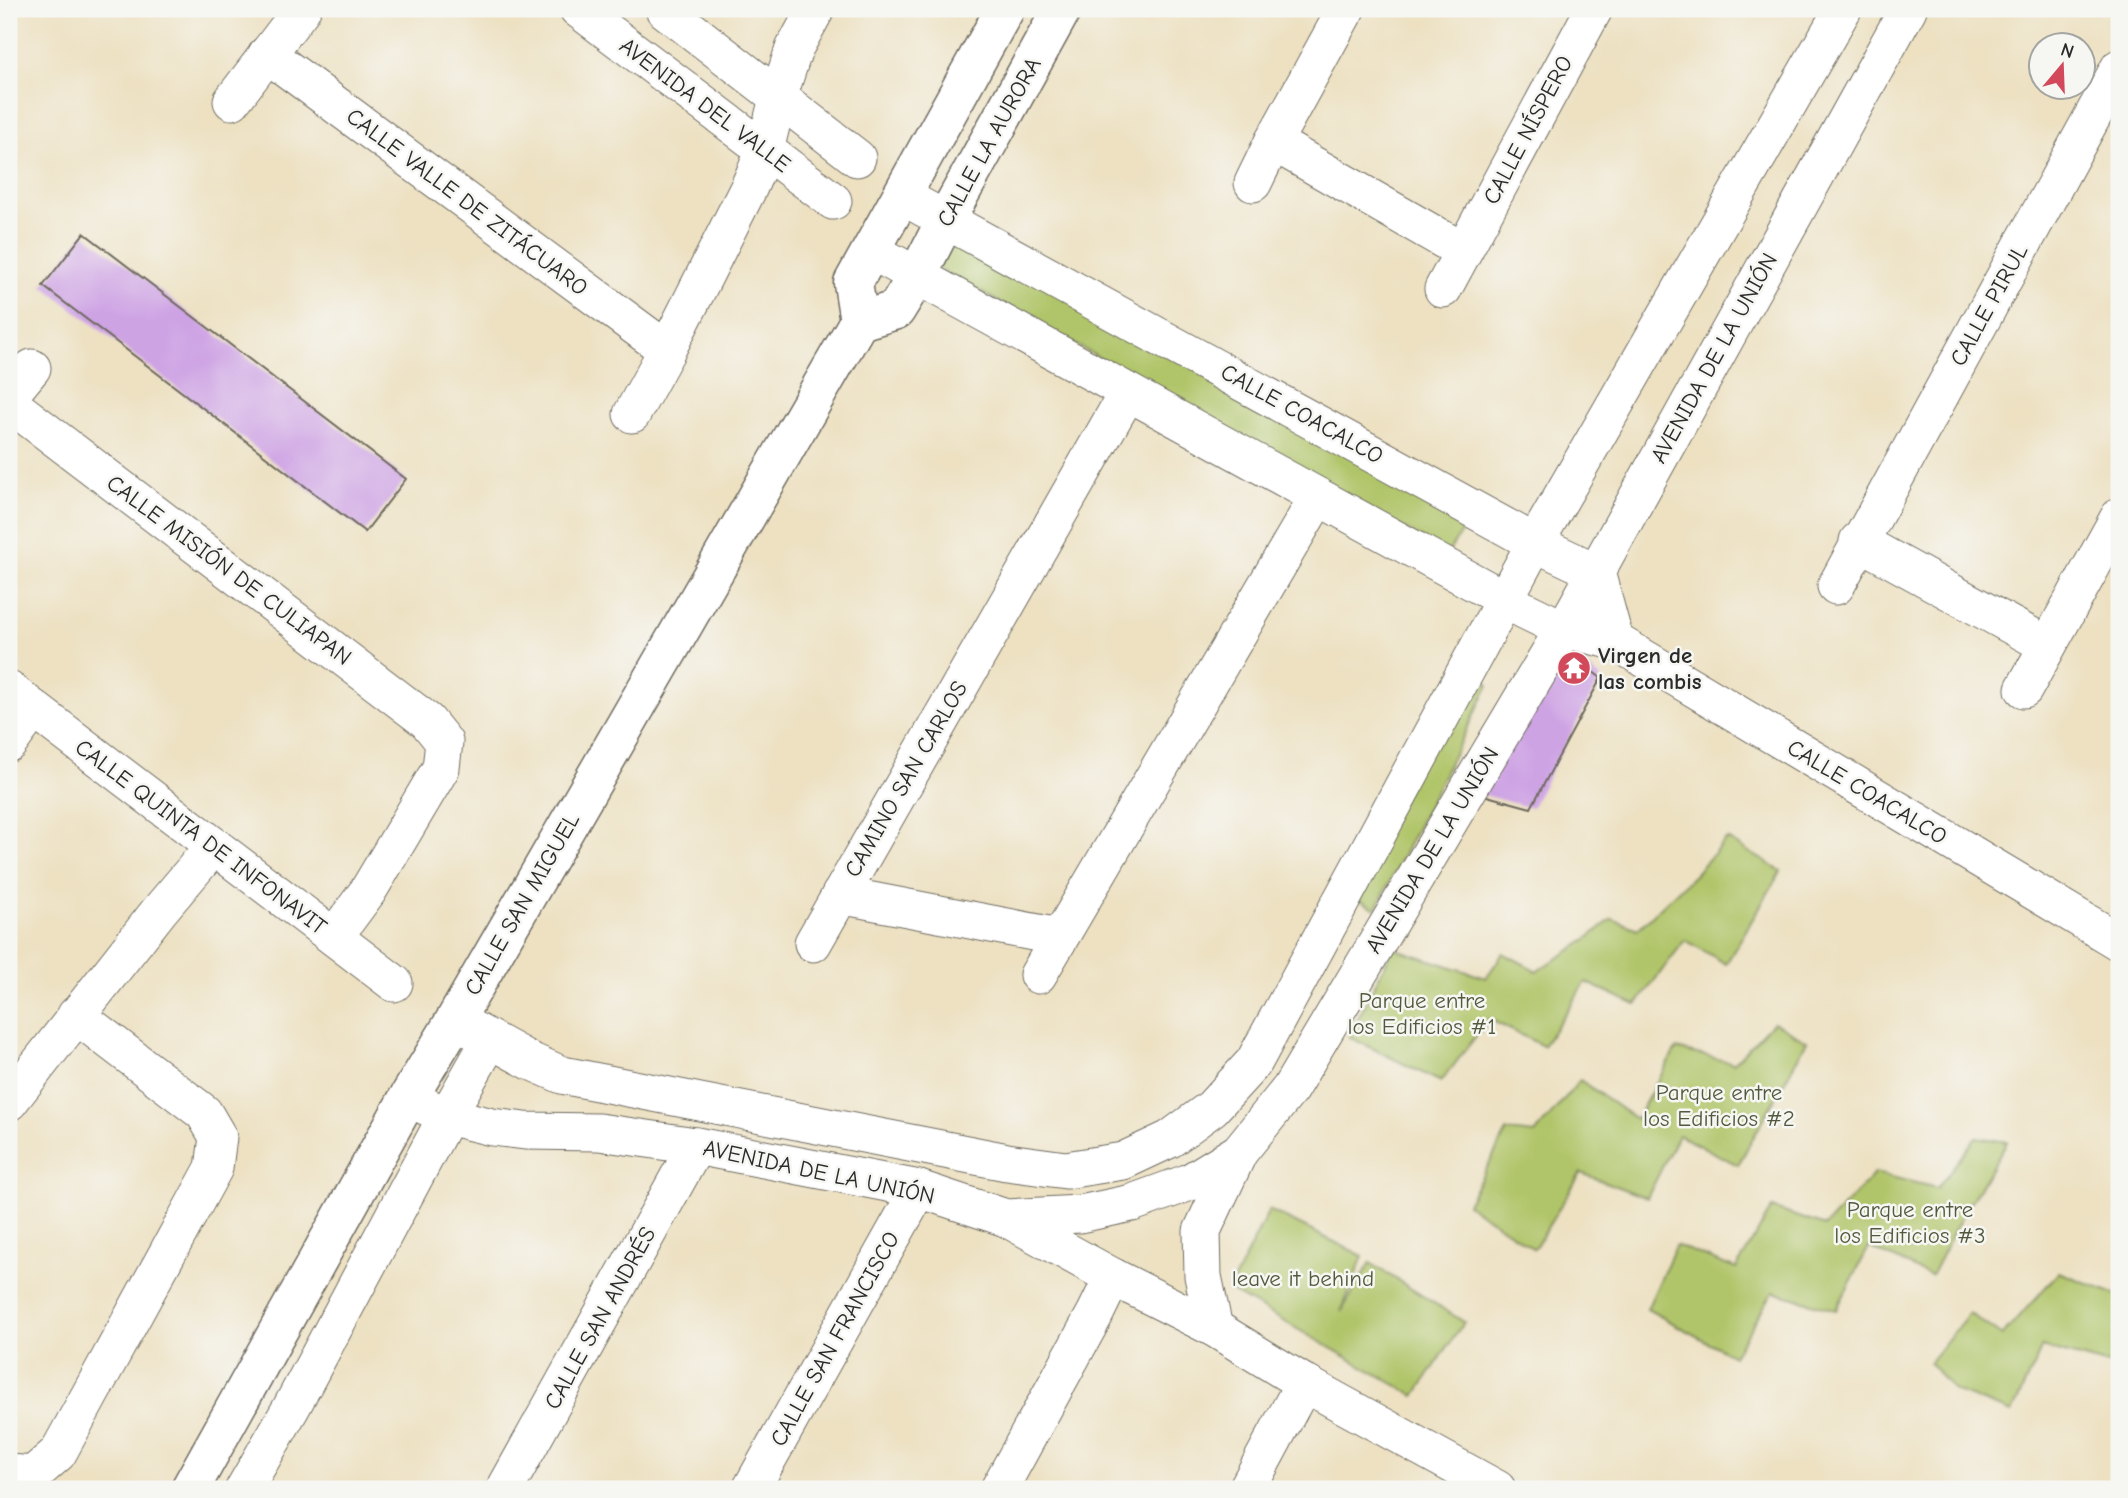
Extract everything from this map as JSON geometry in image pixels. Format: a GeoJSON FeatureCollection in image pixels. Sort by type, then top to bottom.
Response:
{"type":"FeatureCollection","features":[{"type":"Feature","properties":{"kind":"street"},"geometry":{"type":"LineString","coordinates":[[232,101],[302,9]]}},
{"type":"Feature","properties":{"kind":"street","name":"AVENIDA DEL VALLE"},"geometry":{"type":"LineString","coordinates":[[578,9],[833,201]]}},
{"type":"Feature","properties":{"kind":"street"},"geometry":{"type":"LineString","coordinates":[[664,9],[856,158]]}},
{"type":"Feature","properties":{"kind":"street"},"geometry":{"type":"LineString","coordinates":[[632,414],[667,350],[765,150],[794,49],[816,9]]}},
{"type":"Feature","properties":{"kind":"street"},"geometry":{"type":"LineString","coordinates":[[917,276],[896,310],[859,321],[853,283],[1005,9]]}},
{"type":"Feature","properties":{"kind":"street","name":"CALLE LA AURORA"},"geometry":{"type":"LineString","coordinates":[[917,276],[1062,9]]}},
{"type":"Feature","properties":{"kind":"street"},"geometry":{"type":"LineString","coordinates":[[1254,183],[1273,142],[1346,9]]}},
{"type":"Feature","properties":{"kind":"street","name":"CALLE NÍSPERO"},"geometry":{"type":"LineString","coordinates":[[1443,289],[1594,9]]}},
{"type":"Feature","properties":{"kind":"street","name":"AVENIDA DE LA UNIÓN"},"geometry":{"type":"LineString","coordinates":[[455,1020],[530,1061],[562,1075],[1007,1162],[1066,1170],[1124,1161],[1170,1139],[1212,1108],[1254,1062],[1535,543],[1843,9]]}},
{"type":"Feature","properties":{"kind":"street","name":"AVENIDA DE LA UNIÓN"},"geometry":{"type":"LineString","coordinates":[[408,1098],[447,1116],[492,1127],[525,1131],[599,1132],[696,1146],[919,1189],[1006,1217],[1080,1214],[1132,1203],[1190,1182],[1239,1152],[1290,1089],[1563,629],[1908,9]]}},
{"type":"Feature","properties":{"kind":"street","name":"CALLE VALLE DE ZITÁCUARO"},"geometry":{"type":"LineString","coordinates":[[267,54],[667,350]]}},
{"type":"Feature","properties":{"kind":"street","name":"CALLE PIRUL"},"geometry":{"type":"LineString","coordinates":[[1836,586],[1858,541],[2119,68]]}},
{"type":"Feature","properties":{"kind":"street"},"geometry":{"type":"LineString","coordinates":[[1273,142],[1463,251]]}},
{"type":"Feature","properties":{"kind":"street","name":"CALLE COACALCO"},"geometry":{"type":"LineString","coordinates":[[902,196],[1535,543],[1596,572]]}},
{"type":"Feature","properties":{"kind":"street","name":"CALLE COACALCO"},"geometry":{"type":"LineString","coordinates":[[872,251],[1505,600],[1563,629],[1615,641],[2119,942]]}},
{"type":"Feature","properties":{"kind":"street","name":"CALLE SAN MIGUEL"},"geometry":{"type":"LineString","coordinates":[[190,1489],[408,1098],[859,321]]}},
{"type":"Feature","properties":{"kind":"street"},"geometry":{"type":"LineString","coordinates":[[9,396],[32,368]]}},
{"type":"Feature","properties":{"kind":"street","name":"CAMINO SAN CARLOS"},"geometry":{"type":"LineString","coordinates":[[1059,937],[841,895],[1128,392]]}},
{"type":"Feature","properties":{"kind":"street","name":"CALLE MISIÓN DE CULIAPAN"},"geometry":{"type":"LineString","coordinates":[[9,403],[427,721],[444,742],[441,768],[368,891],[334,937]]}},
{"type":"Feature","properties":{"kind":"street"},"geometry":{"type":"LineString","coordinates":[[1038,975],[1318,497]]}},
{"type":"Feature","properties":{"kind":"street"},"geometry":{"type":"LineString","coordinates":[[2024,689],[2119,517]]}},
{"type":"Feature","properties":{"kind":"street"},"geometry":{"type":"LineString","coordinates":[[1858,541],[2047,645]]}},
{"type":"Feature","properties":{"kind":"street"},"geometry":{"type":"LineString","coordinates":[[1596,572],[1615,641]]}},
{"type":"Feature","properties":{"kind":"street"},"geometry":{"type":"LineString","coordinates":[[9,743],[21,699]]}},
{"type":"Feature","properties":{"kind":"street","name":"CALLE QUINTA DE INFONAVIT"},"geometry":{"type":"LineString","coordinates":[[21,699],[394,983]]}},
{"type":"Feature","properties":{"kind":"street"},"geometry":{"type":"LineString","coordinates":[[9,1102],[159,911],[214,846]]}},
{"type":"Feature","properties":{"kind":"street"},"geometry":{"type":"LineString","coordinates":[[813,943],[841,895]]}},
{"type":"Feature","properties":{"kind":"street"},"geometry":{"type":"LineString","coordinates":[[21,1474],[58,1453],[214,1168],[218,1137],[204,1113],[76,1015]]}},
{"type":"Feature","properties":{"kind":"street"},"geometry":{"type":"LineString","coordinates":[[244,1489],[291,1408],[447,1116],[491,1040]]}},
{"type":"Feature","properties":{"kind":"street","name":"CALLE SAN ANDRÉS"},"geometry":{"type":"LineString","coordinates":[[505,1489],[696,1146]]}},
{"type":"Feature","properties":{"kind":"street"},"geometry":{"type":"LineString","coordinates":[[1214,1328],[1203,1276],[1202,1231],[1239,1152]]}},
{"type":"Feature","properties":{"kind":"street","name":"CALLE SAN FRANCISCO"},"geometry":{"type":"LineString","coordinates":[[751,1489],[919,1189]]}},
{"type":"Feature","properties":{"kind":"street"},"geometry":{"type":"LineString","coordinates":[[1006,1217],[1113,1277],[1214,1328],[1304,1383],[1491,1488]]}},
{"type":"Feature","properties":{"kind":"street"},"geometry":{"type":"LineString","coordinates":[[999,1489],[1113,1277]]}},
{"type":"Feature","properties":{"kind":"street"},"geometry":{"type":"LineString","coordinates":[[1247,1489],[1304,1383]]}},
{"type":"Feature","properties":{"kind":"green space"},"geometry":{"type":"Polygon","coordinates":[[[948,231],[1468,521],[1448,553],[938,268],[948,231]]]}},
{"type":"Feature","properties":{"kind":"green space"},"geometry":{"type":"Polygon","coordinates":[[[1469,669],[1489,685],[1376,909],[1352,896],[1469,669]]]}},
{"type":"Feature","properties":{"kind":"green space","name":"Parque entre los Edificios #1"},"geometry":{"type":"Polygon","coordinates":[[[1727,839],[1781,871],[1726,964],[1685,940],[1636,1005],[1586,982],[1543,1046],[1489,1019],[1441,1082],[1349,1037],[1393,948],[1486,978],[1503,953],[1537,971],[1582,943],[1612,919],[1638,929],[1727,839]]]}},
{"type":"Feature","properties":{"kind":"green space","name":"Parque entre los Edificios #2"},"geometry":{"type":"Polygon","coordinates":[[[1773,1022],[1807,1041],[1738,1165],[1678,1135],[1647,1198],[1581,1173],[1534,1249],[1467,1204],[1507,1131],[1535,1134],[1580,1080],[1636,1119],[1676,1049],[1734,1063],[1773,1022]]]}},
{"type":"Feature","properties":{"kind":"green space","name":"Parque entre los Edificios #3"},"geometry":{"type":"Polygon","coordinates":[[[1976,1137],[2007,1142],[1962,1216],[1931,1276],[1869,1247],[1836,1310],[1773,1292],[1733,1356],[1647,1309],[1676,1245],[1736,1269],[1772,1208],[1825,1226],[1875,1173],[1937,1188],[1976,1137]]]}},
{"type":"Feature","properties":{"kind":"green space","name":"leave it behind"},"geometry":{"type":"Polygon","coordinates":[[[1269,1210],[1363,1256],[1341,1312],[1370,1263],[1464,1322],[1415,1396],[1229,1290],[1269,1210]]]}},
{"type":"Feature","properties":{"kind":"green space"},"geometry":{"type":"Polygon","coordinates":[[[2059,1272],[2119,1296],[2117,1367],[2042,1347],[2012,1413],[1954,1391],[1929,1363],[1969,1313],[2002,1336],[2059,1272]]]}},
{"type":"Feature","properties":{"kind":"building"},"geometry":{"type":"Polygon","coordinates":[[[84,233],[406,479],[365,532],[43,286],[84,233]]]}},
{"type":"Feature","properties":{"kind":"building"},"geometry":{"type":"Polygon","coordinates":[[[1558,645],[1601,678],[1531,808],[1476,793],[1558,645]]]}},
{"type":"Feature","properties":{"kind":"place","name":"Virgen de las combis"},"geometry":{"type":"Point","coordinates":[1574,668]}}]}
